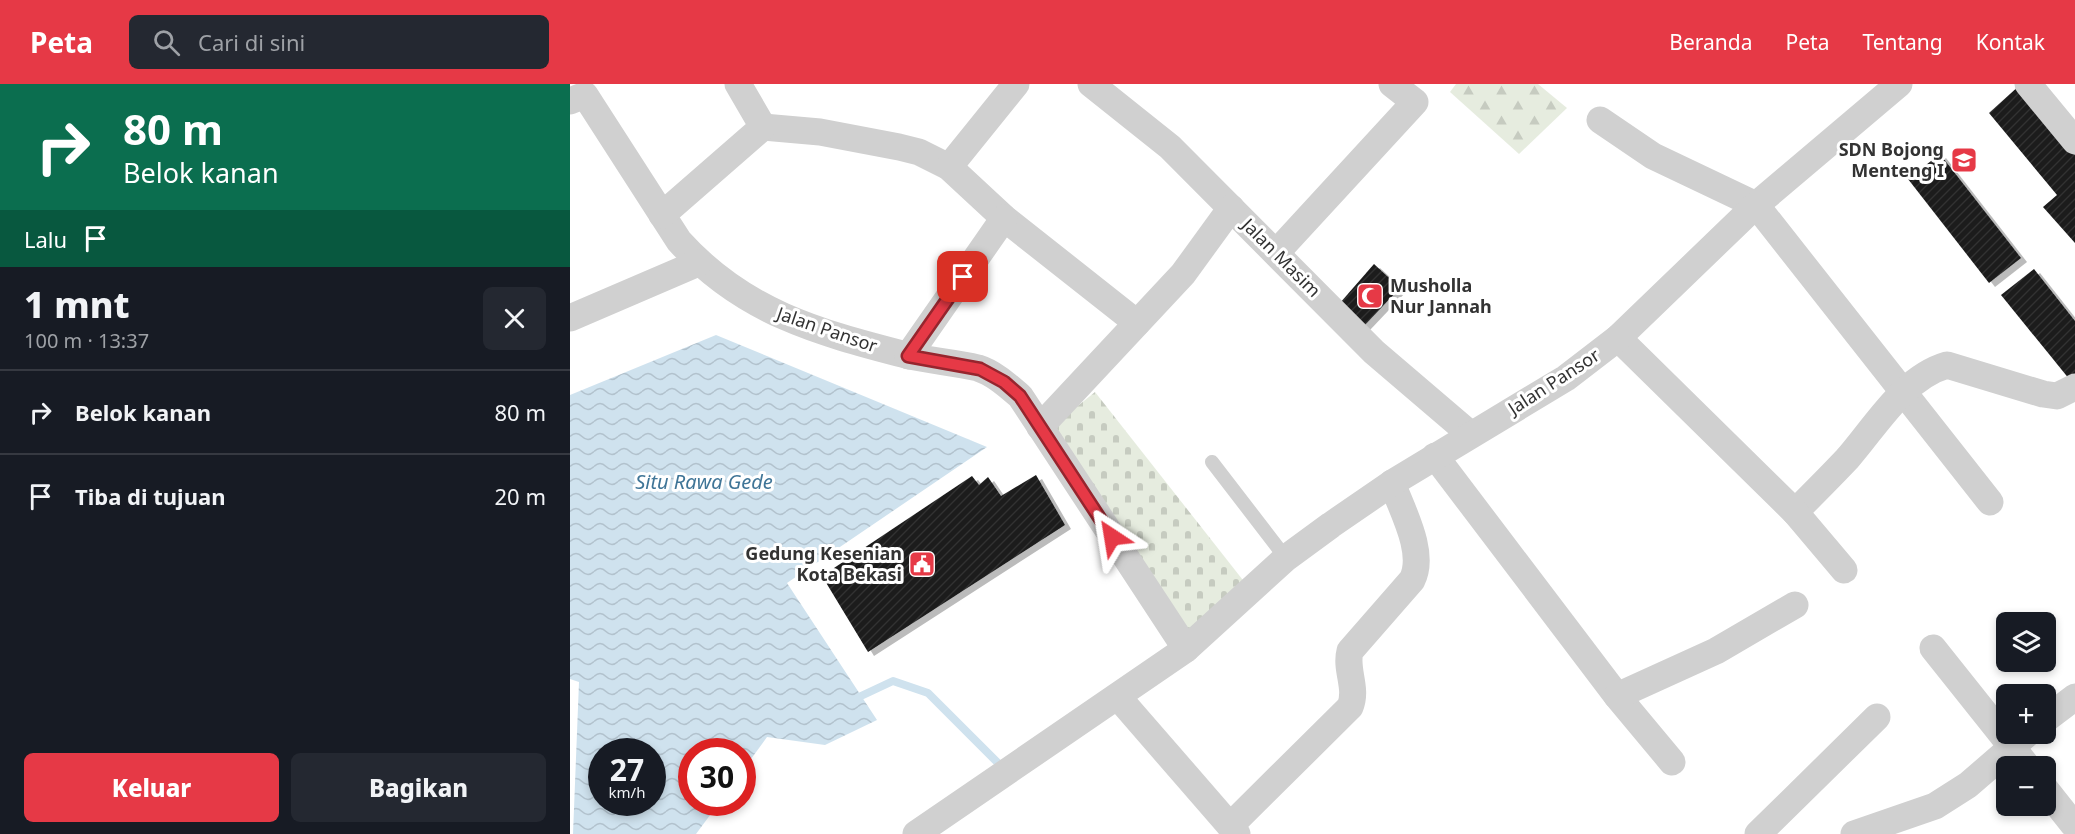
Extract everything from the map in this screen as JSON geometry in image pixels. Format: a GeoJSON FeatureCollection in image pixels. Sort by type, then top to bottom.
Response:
{"type":"FeatureCollection","features":[{"type":"Feature","properties":{"kind":"street"},"geometry":{"type":"LineString","coordinates":[[949,167],[1016,84]]}},
{"type":"Feature","properties":{"kind":"street","name":"Jalan Masim"},"geometry":{"type":"LineString","coordinates":[[1091,84],[1170,147],[1374,352],[1470,434]]}},
{"type":"Feature","properties":{"kind":"street"},"geometry":{"type":"LineString","coordinates":[[1276,253],[1415,102],[1392,84]]}},
{"type":"Feature","properties":{"kind":"street","name":"Jalan Pansor"},"geometry":{"type":"LineString","coordinates":[[916,834],[1186,649],[1284,556],[1392,483],[1566,378],[1618,338],[1756,205],[1899,84]]}},
{"type":"Feature","properties":{"kind":"street"},"geometry":{"type":"LineString","coordinates":[[2028,84],[2075,141]]}},
{"type":"Feature","properties":{"kind":"street"},"geometry":{"type":"LineString","coordinates":[[742,86],[763,128]]}},
{"type":"Feature","properties":{"kind":"street","name":"Jalan Pansor"},"geometry":{"type":"LineString","coordinates":[[579,93],[679,242],[698,263],[744,296],[777,314],[809,327],[908,356],[980,369],[1004,382],[1020,396],[1186,649]]}},
{"type":"Feature","properties":{"kind":"street"},"geometry":{"type":"LineString","coordinates":[[1599,120],[1653,156],[1756,205],[1990,502]]}},
{"type":"Feature","properties":{"kind":"street"},"geometry":{"type":"LineString","coordinates":[[662,215],[763,128],[820,132],[900,147],[919,152],[949,167],[1004,218],[1137,323]]}},
{"type":"Feature","properties":{"kind":"street"},"geometry":{"type":"LineString","coordinates":[[1040,427],[1183,274],[1231,208]]}},
{"type":"Feature","properties":{"kind":"street"},"geometry":{"type":"LineString","coordinates":[[908,356],[1004,218]]}},
{"type":"Feature","properties":{"kind":"street"},"geometry":{"type":"LineString","coordinates":[[570,318],[698,263]]}},
{"type":"Feature","properties":{"kind":"street"},"geometry":{"type":"LineString","coordinates":[[1618,338],[1795,512],[1844,570]]}},
{"type":"Feature","properties":{"kind":"street"},"geometry":{"type":"LineString","coordinates":[[1795,512],[1846,459],[1903,393],[1936,369],[1947,365],[2056,396],[2075,387]]}},
{"type":"Feature","properties":{"kind":"street"},"geometry":{"type":"LineString","coordinates":[[1435,456],[1617,696],[1672,762]]}},
{"type":"Feature","properties":{"kind":"street"},"geometry":{"type":"LineString","coordinates":[[1118,697],[1233,830],[1350,707],[1353,690],[1348,658],[1350,651],[1412,580],[1418,570],[1418,554],[1392,483]]}},
{"type":"Feature","properties":{"kind":"street"},"geometry":{"type":"LineString","coordinates":[[1617,696],[1716,651],[1795,605]]}},
{"type":"Feature","properties":{"kind":"street"},"geometry":{"type":"LineString","coordinates":[[1854,834],[1935,806],[2022,749],[1933,648]]}},
{"type":"Feature","properties":{"kind":"street"},"geometry":{"type":"LineString","coordinates":[[2056,711],[2075,697]]}},
{"type":"Feature","properties":{"kind":"street"},"geometry":{"type":"LineString","coordinates":[[1758,834],[1877,717]]}},
{"type":"Feature","properties":{"kind":"street"},"geometry":{"type":"LineString","coordinates":[[2056,806],[2069,827]]}},
{"type":"Feature","properties":{"kind":"lane"},"geometry":{"type":"LineString","coordinates":[[1212,462],[1284,556]]}},
{"type":"Feature","properties":{"kind":"green space"},"geometry":{"type":"Polygon","coordinates":[[[1456,84],[1538,84],[1567,108],[1519,154],[1450,92],[1456,84]]]}},
{"type":"Feature","properties":{"kind":"green space"},"geometry":{"type":"Polygon","coordinates":[[[1095,392],[1246,584],[1187,639],[1053,426],[1095,392]]]}},
{"type":"Feature","properties":{"kind":"water","name":"Situ Rawa Gede"},"geometry":{"type":"Polygon","coordinates":[[[716,335],[987,447],[787,583],[877,720],[825,745],[767,737],[756,752],[756,738],[678,738],[678,816],[709,816],[696,834],[573,834],[579,682],[570,679],[570,395],[716,335]]]}},
{"type":"Feature","properties":{"kind":"building"},"geometry":{"type":"Polygon","coordinates":[[[2021,84],[2075,155],[2075,243],[2043,207],[2057,195],[1989,113],[2021,84]]]}},
{"type":"Feature","properties":{"kind":"building"},"geometry":{"type":"Polygon","coordinates":[[[1940,154],[2021,258],[1989,283],[1908,179],[1940,154]]]}},
{"type":"Feature","properties":{"kind":"building","name":"Musholla Nur Jannah"},"geometry":{"type":"Polygon","coordinates":[[[1374,264],[1400,288],[1364,326],[1340,303],[1374,264]]]}},
{"type":"Feature","properties":{"kind":"building"},"geometry":{"type":"Polygon","coordinates":[[[2034,269],[2075,321],[2075,376],[2070,380],[2001,295],[2034,269]]]}},
{"type":"Feature","properties":{"kind":"building","name":"Gedung Kesenian Kota Bekasi"},"geometry":{"type":"Polygon","coordinates":[[[1036,475],[1065,525],[868,652],[822,576],[972,476],[979,485],[988,477],[1001,496],[1036,475]]]}},
{"type":"Feature","properties":{"kind":"waterway"},"geometry":{"type":"LineString","coordinates":[[861,696],[893,681],[928,693],[1002,767]]}},
{"type":"Feature","properties":{"kind":"place","name":"SDN Bojong Menteng I"},"geometry":{"type":"Point","coordinates":[1964,160]}},
{"type":"Feature","properties":{"kind":"place","name":"Musholla Nur Jannah"},"geometry":{"type":"Point","coordinates":[1370,296]}},
{"type":"Feature","properties":{"kind":"place","name":"Gedung Kesenian Kota Bekasi"},"geometry":{"type":"Point","coordinates":[922,564]}},
{"type":"Feature","properties":{"kind":"route"},"geometry":{"type":"LineString","coordinates":[[963,277],[908,356],[980,369],[1004,382],[1020,396],[1112,537]]}}]}
